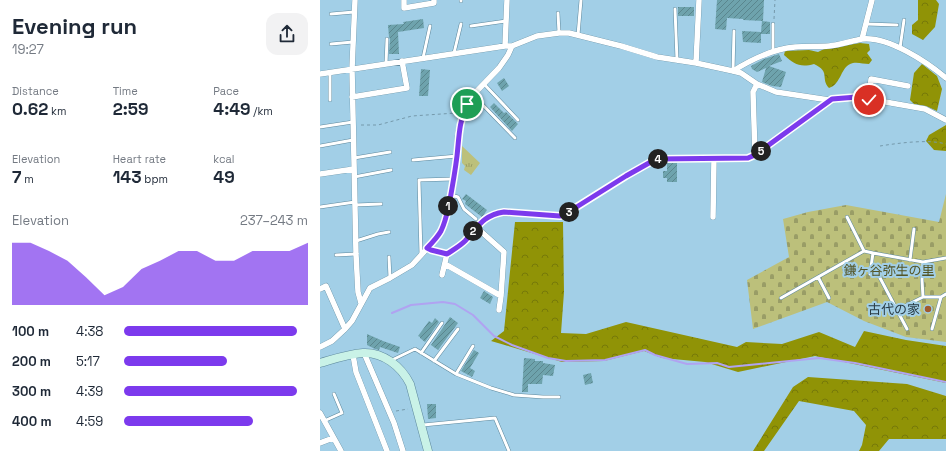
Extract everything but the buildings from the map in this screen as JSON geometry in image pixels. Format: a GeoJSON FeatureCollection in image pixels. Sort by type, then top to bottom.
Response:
{"type":"FeatureCollection","features":[{"type":"Feature","properties":{"kind":"street"},"geometry":{"type":"LineString","coordinates":[[355,0],[352,97],[356,254],[358,292],[361,303]]}},
{"type":"Feature","properties":{"kind":"street"},"geometry":{"type":"LineString","coordinates":[[404,0],[404,8],[434,3],[434,0]]}},
{"type":"Feature","properties":{"kind":"street"},"geometry":{"type":"LineString","coordinates":[[505,46],[507,0]]}},
{"type":"Feature","properties":{"kind":"street"},"geometry":{"type":"LineString","coordinates":[[696,63],[699,0]]}},
{"type":"Feature","properties":{"kind":"street"},"geometry":{"type":"LineString","coordinates":[[862,39],[872,0]]}},
{"type":"Feature","properties":{"kind":"street"},"geometry":{"type":"LineString","coordinates":[[320,74],[454,53],[512,46],[537,36],[569,33],[657,56],[741,73],[757,84],[776,92],[832,99],[857,97],[925,110],[946,120]]}},
{"type":"Feature","properties":{"kind":"street"},"geometry":{"type":"LineString","coordinates":[[733,71],[745,63],[773,52],[795,47],[830,46],[862,39],[880,41],[900,48],[914,55],[946,78]]}},
{"type":"Feature","properties":{"kind":"street"},"geometry":{"type":"LineString","coordinates":[[320,347],[332,341],[352,321],[370,288],[412,265],[435,240],[441,231],[451,195],[457,156],[458,134],[463,113],[473,95],[499,68],[512,46]]}},
{"type":"Feature","properties":{"kind":"street"},"geometry":{"type":"LineString","coordinates":[[352,97],[407,88],[402,61]]}},
{"type":"Feature","properties":{"kind":"street"},"geometry":{"type":"LineString","coordinates":[[869,100],[871,79],[908,86]]}},
{"type":"Feature","properties":{"kind":"street"},"geometry":{"type":"LineString","coordinates":[[755,155],[753,92],[757,84]]}},
{"type":"Feature","properties":{"kind":"street"},"geometry":{"type":"LineString","coordinates":[[442,274],[447,254],[464,242],[484,220],[496,213],[504,212],[560,216],[656,159],[748,158],[755,155],[832,99]]}},
{"type":"Feature","properties":{"kind":"street"},"geometry":{"type":"LineString","coordinates":[[713,217],[714,158]]}},
{"type":"Feature","properties":{"kind":"street"},"geometry":{"type":"LineString","coordinates":[[320,174],[354,169]]}},
{"type":"Feature","properties":{"kind":"street"},"geometry":{"type":"LineString","coordinates":[[476,228],[504,252],[499,310]]}},
{"type":"Feature","properties":{"kind":"street"},"geometry":{"type":"LineString","coordinates":[[427,248],[447,254]]}},
{"type":"Feature","properties":{"kind":"street"},"geometry":{"type":"LineString","coordinates":[[445,264],[501,296]]}},
{"type":"Feature","properties":{"kind":"street"},"geometry":{"type":"LineString","coordinates":[[320,289],[326,286],[345,329]]}},
{"type":"Feature","properties":{"kind":"street"},"geometry":{"type":"LineString","coordinates":[[364,353],[394,423],[403,451]]}},
{"type":"Feature","properties":{"kind":"street"},"geometry":{"type":"LineString","coordinates":[[320,363],[364,353],[391,361],[401,370],[408,380],[428,451]]}},
{"type":"Feature","properties":{"kind":"street"},"geometry":{"type":"LineString","coordinates":[[353,355],[356,372],[387,451]]}},
{"type":"Feature","properties":{"kind":"street"},"geometry":{"type":"LineString","coordinates":[[320,412],[341,451]]}},
{"type":"Feature","properties":{"kind":"street"},"geometry":{"type":"LineString","coordinates":[[320,443],[333,438]]}},
{"type":"Feature","properties":{"kind":"lane"},"geometry":{"type":"LineString","coordinates":[[578,35],[581,0]]}},
{"type":"Feature","properties":{"kind":"lane"},"geometry":{"type":"LineString","coordinates":[[675,9],[677,60]]}},
{"type":"Feature","properties":{"kind":"lane"},"geometry":{"type":"LineString","coordinates":[[331,14],[354,12]]}},
{"type":"Feature","properties":{"kind":"lane"},"geometry":{"type":"LineString","coordinates":[[558,13],[559,33]]}},
{"type":"Feature","properties":{"kind":"lane"},"geometry":{"type":"LineString","coordinates":[[900,48],[904,20]]}},
{"type":"Feature","properties":{"kind":"lane"},"geometry":{"type":"LineString","coordinates":[[471,26],[506,21]]}},
{"type":"Feature","properties":{"kind":"lane"},"geometry":{"type":"LineString","coordinates":[[454,53],[461,24]]}},
{"type":"Feature","properties":{"kind":"lane"},"geometry":{"type":"LineString","coordinates":[[773,24],[773,52]]}},
{"type":"Feature","properties":{"kind":"lane"},"geometry":{"type":"LineString","coordinates":[[866,24],[897,25]]}},
{"type":"Feature","properties":{"kind":"lane"},"geometry":{"type":"LineString","coordinates":[[423,58],[430,26]]}},
{"type":"Feature","properties":{"kind":"lane"},"geometry":{"type":"LineString","coordinates":[[733,71],[734,31]]}},
{"type":"Feature","properties":{"kind":"lane"},"geometry":{"type":"LineString","coordinates":[[386,64],[387,39]]}},
{"type":"Feature","properties":{"kind":"lane"},"geometry":{"type":"LineString","coordinates":[[331,44],[353,42]]}},
{"type":"Feature","properties":{"kind":"lane"},"geometry":{"type":"LineString","coordinates":[[330,73],[330,100]]}},
{"type":"Feature","properties":{"kind":"lane"},"geometry":{"type":"LineString","coordinates":[[484,84],[518,120]]}},
{"type":"Feature","properties":{"kind":"lane"},"geometry":{"type":"LineString","coordinates":[[473,95],[514,138]]}},
{"type":"Feature","properties":{"kind":"lane"},"geometry":{"type":"LineString","coordinates":[[320,127],[353,124]]}},
{"type":"Feature","properties":{"kind":"lane"},"geometry":{"type":"LineString","coordinates":[[320,146],[353,140]]}},
{"type":"Feature","properties":{"kind":"lane"},"geometry":{"type":"LineString","coordinates":[[354,158],[390,152]]}},
{"type":"Feature","properties":{"kind":"lane"},"geometry":{"type":"LineString","coordinates":[[413,160],[457,156]]}},
{"type":"Feature","properties":{"kind":"lane"},"geometry":{"type":"LineString","coordinates":[[354,177],[391,170]]}},
{"type":"Feature","properties":{"kind":"lane"},"geometry":{"type":"LineString","coordinates":[[421,255],[419,180],[453,179]]}},
{"type":"Feature","properties":{"kind":"lane"},"geometry":{"type":"LineString","coordinates":[[451,195],[458,197],[464,209],[476,219]]}},
{"type":"Feature","properties":{"kind":"lane"},"geometry":{"type":"LineString","coordinates":[[320,207],[355,203],[381,204]]}},
{"type":"Feature","properties":{"kind":"lane"},"geometry":{"type":"LineString","coordinates":[[847,217],[864,251],[873,254],[923,262],[946,258]]}},
{"type":"Feature","properties":{"kind":"lane"},"geometry":{"type":"LineString","coordinates":[[910,260],[914,229]]}},
{"type":"Feature","properties":{"kind":"lane"},"geometry":{"type":"LineString","coordinates":[[356,241],[389,232]]}},
{"type":"Feature","properties":{"kind":"lane"},"geometry":{"type":"LineString","coordinates":[[781,298],[864,251]]}},
{"type":"Feature","properties":{"kind":"lane"},"geometry":{"type":"LineString","coordinates":[[336,255],[356,254]]}},
{"type":"Feature","properties":{"kind":"lane"},"geometry":{"type":"LineString","coordinates":[[873,254],[870,274],[879,276],[907,328]]}},
{"type":"Feature","properties":{"kind":"lane"},"geometry":{"type":"LineString","coordinates":[[389,256],[390,278]]}},
{"type":"Feature","properties":{"kind":"lane"},"geometry":{"type":"LineString","coordinates":[[923,262],[923,297]]}},
{"type":"Feature","properties":{"kind":"lane"},"geometry":{"type":"LineString","coordinates":[[818,277],[829,298]]}},
{"type":"Feature","properties":{"kind":"lane"},"geometry":{"type":"LineString","coordinates":[[897,310],[923,297],[941,297],[946,294]]}},
{"type":"Feature","properties":{"kind":"lane"},"geometry":{"type":"LineString","coordinates":[[932,329],[941,297]]}},
{"type":"Feature","properties":{"kind":"lane"},"geometry":{"type":"LineString","coordinates":[[421,353],[442,323]]}},
{"type":"Feature","properties":{"kind":"lane"},"geometry":{"type":"LineString","coordinates":[[434,361],[458,329]]}},
{"type":"Feature","properties":{"kind":"lane"},"geometry":{"type":"LineString","coordinates":[[456,374],[473,346]]}},
{"type":"Feature","properties":{"kind":"lane"},"geometry":{"type":"LineString","coordinates":[[391,361],[415,349],[456,374],[491,388],[514,394],[559,397]]}},
{"type":"Feature","properties":{"kind":"lane"},"geometry":{"type":"LineString","coordinates":[[324,421],[342,413],[334,394]]}},
{"type":"Feature","properties":{"kind":"lane"},"geometry":{"type":"LineString","coordinates":[[421,425],[495,418],[509,451]]}},
{"type":"Feature","properties":{"kind":"path"},"geometry":{"type":"LineString","coordinates":[[773,24],[775,0]]}},
{"type":"Feature","properties":{"kind":"path"},"geometry":{"type":"LineString","coordinates":[[353,124],[378,125],[412,116],[463,113]]}},
{"type":"Feature","properties":{"kind":"path"},"geometry":{"type":"LineString","coordinates":[[880,146],[932,142],[946,144]]}},
{"type":"Feature","properties":{"kind":"path"},"geometry":{"type":"LineString","coordinates":[[389,413],[413,408]]}},
{"type":"Feature","properties":{"kind":"green space"},"geometry":{"type":"Polygon","coordinates":[[[918,0],[936,0],[939,4],[935,27],[923,40],[912,34],[912,25],[918,20],[918,0]]]}},
{"type":"Feature","properties":{"kind":"green space"},"geometry":{"type":"Polygon","coordinates":[[[860,43],[869,44],[870,50],[867,53],[872,60],[869,64],[853,63],[849,65],[843,71],[836,83],[829,88],[825,81],[824,72],[819,67],[814,64],[805,66],[798,64],[791,61],[784,55],[785,51],[809,50],[818,52],[824,49],[860,43]]]}},
{"type":"Feature","properties":{"kind":"green space"},"geometry":{"type":"Polygon","coordinates":[[[922,64],[937,76],[942,89],[937,111],[926,106],[914,104],[910,100],[914,73],[922,64]]]}},
{"type":"Feature","properties":{"kind":"green space"},"geometry":{"type":"Polygon","coordinates":[[[946,125],[946,151],[934,150],[926,141],[929,135],[946,125]]]}},
{"type":"Feature","properties":{"kind":"green space"},"geometry":{"type":"Polygon","coordinates":[[[462,146],[480,163],[471,175],[464,170],[465,166],[462,163],[462,146]]]}},
{"type":"Feature","properties":{"kind":"green space","name":"鎌ヶ谷弥生の里"},"geometry":{"type":"Polygon","coordinates":[[[946,194],[946,342],[906,337],[864,321],[827,302],[753,329],[747,280],[789,257],[783,219],[808,212],[846,205],[939,222],[946,194]]]}},
{"type":"Feature","properties":{"kind":"green space"},"geometry":{"type":"Polygon","coordinates":[[[515,222],[563,222],[564,292],[561,333],[586,334],[626,322],[737,347],[746,342],[782,344],[819,332],[855,347],[864,331],[906,340],[946,346],[946,383],[815,356],[738,372],[705,362],[662,358],[644,351],[604,361],[562,362],[491,341],[504,331],[515,222]]]}},
{"type":"Feature","properties":{"kind":"green space"},"geometry":{"type":"Polygon","coordinates":[[[808,377],[907,384],[946,396],[946,439],[889,439],[879,451],[859,451],[862,445],[866,425],[854,411],[799,401],[764,451],[753,451],[793,387],[808,377]]]}},
{"type":"Feature","properties":{"kind":"waterway"},"geometry":{"type":"LineString","coordinates":[[392,313],[411,305],[443,302],[455,304],[473,315],[494,336],[512,345],[548,358],[566,361],[605,360],[645,350],[655,355],[687,364],[717,363],[729,367],[819,358],[855,363],[946,382]]}},
{"type":"Feature","properties":{"kind":"place","name":"古代の家"},"geometry":{"type":"Point","coordinates":[928,309]}},
{"type":"Feature","properties":{"kind":"route"},"geometry":{"type":"LineString","coordinates":[[467,104],[463,113],[458,134],[457,156],[451,195],[445,219],[441,231],[427,248],[447,254],[464,242],[484,220],[496,213],[504,212],[560,216],[656,159],[748,158],[755,155],[832,99],[857,97],[869,100]]}}]}
